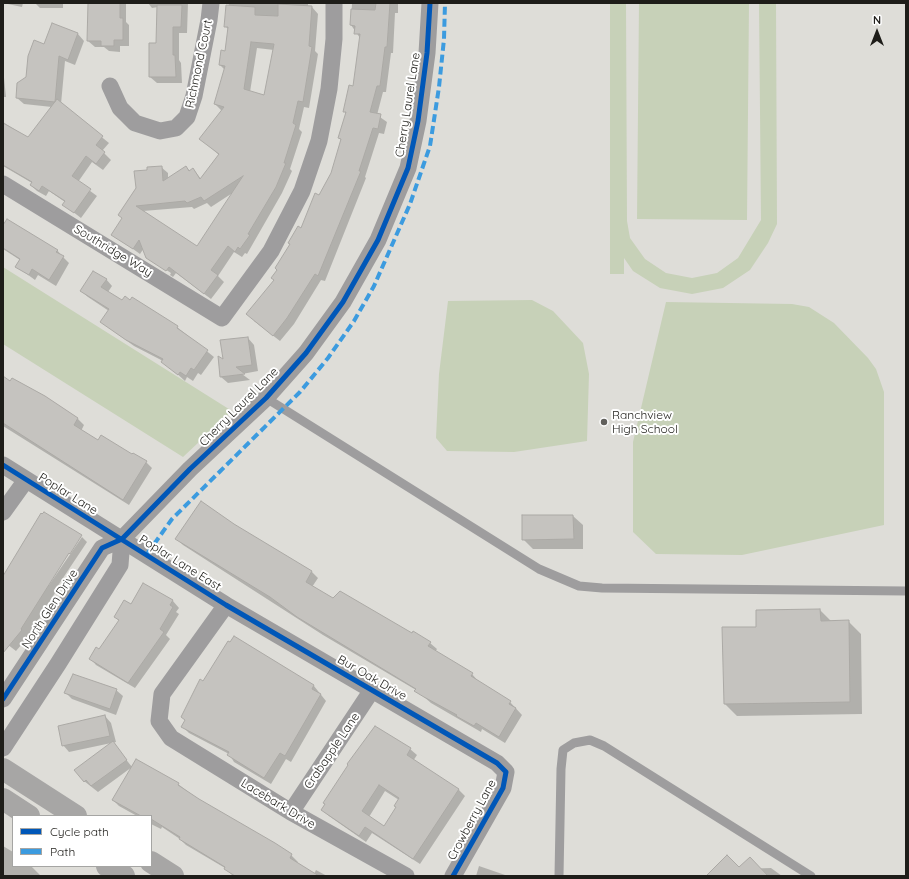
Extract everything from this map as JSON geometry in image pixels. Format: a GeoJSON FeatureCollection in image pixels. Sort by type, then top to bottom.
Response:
{"type":"FeatureCollection","features":[{"type":"Feature","properties":{"kind":"street","name":"Richmond Court"},"geometry":{"type":"LineString","coordinates":[[110,86],[120,108],[135,123],[160,131],[176,128],[187,117],[194,96],[211,3]]}},
{"type":"Feature","properties":{"kind":"street","name":"Southridge Way"},"geometry":{"type":"LineString","coordinates":[[3,184],[222,318],[271,252],[302,191],[319,141],[329,89],[334,39],[334,3]]}},
{"type":"Feature","properties":{"kind":"street","name":"Cherry Laurel Lane"},"geometry":{"type":"LineString","coordinates":[[122,539],[190,469],[266,398],[306,353],[343,302],[378,240],[408,168],[418,121],[426,61],[430,3]]}},
{"type":"Feature","properties":{"kind":"street","name":"Poplar Lane"},"geometry":{"type":"LineString","coordinates":[[3,465],[122,539]]}},
{"type":"Feature","properties":{"kind":"street"},"geometry":{"type":"LineString","coordinates":[[3,512],[26,480]]}},
{"type":"Feature","properties":{"kind":"street","name":"Poplar Lane East"},"geometry":{"type":"LineString","coordinates":[[122,539],[226,605]]}},
{"type":"Feature","properties":{"kind":"street","name":"North Glen Drive"},"geometry":{"type":"LineString","coordinates":[[3,699],[102,548],[122,539]]}},
{"type":"Feature","properties":{"kind":"street"},"geometry":{"type":"LineString","coordinates":[[3,748],[120,565],[122,539]]}},
{"type":"Feature","properties":{"kind":"street","name":"Bur Oak Drive"},"geometry":{"type":"LineString","coordinates":[[226,605],[497,763],[506,772]]}},
{"type":"Feature","properties":{"kind":"street","name":"Lacebark Drive"},"geometry":{"type":"LineString","coordinates":[[226,605],[162,694],[159,721],[171,738],[291,812],[406,876]]}},
{"type":"Feature","properties":{"kind":"street","name":"Crabapple Lane"},"geometry":{"type":"LineString","coordinates":[[291,812],[372,690]]}},
{"type":"Feature","properties":{"kind":"street"},"geometry":{"type":"LineString","coordinates":[[3,768],[74,815]]}},
{"type":"Feature","properties":{"kind":"street","name":"Crowberry Lane"},"geometry":{"type":"LineString","coordinates":[[452,876],[503,788],[506,772]]}},
{"type":"Feature","properties":{"kind":"street"},"geometry":{"type":"LineString","coordinates":[[3,799],[27,815]]}},
{"type":"Feature","properties":{"kind":"street"},"geometry":{"type":"LineString","coordinates":[[152,863],[173,876]]}},
{"type":"Feature","properties":{"kind":"street"},"geometry":{"type":"LineString","coordinates":[[109,867],[124,876]]}},
{"type":"Feature","properties":{"kind":"lane"},"geometry":{"type":"LineString","coordinates":[[266,398],[539,569],[579,586],[602,588],[906,591]]}},
{"type":"Feature","properties":{"kind":"lane"},"geometry":{"type":"LineString","coordinates":[[559,876],[561,769],[563,750],[574,743],[590,740],[604,746],[811,876]]}},
{"type":"Feature","properties":{"kind":"green space"},"geometry":{"type":"Polygon","coordinates":[[[610,3],[626,3],[627,221],[630,238],[645,259],[666,273],[692,278],[717,273],[738,258],[761,220],[759,3],[776,3],[777,224],[768,243],[750,270],[723,288],[692,294],[660,288],[633,271],[624,258],[624,274],[610,274],[610,3]]]}},
{"type":"Feature","properties":{"kind":"green space"},"geometry":{"type":"Polygon","coordinates":[[[639,3],[749,3],[747,220],[637,219],[639,3]]]}},
{"type":"Feature","properties":{"kind":"green space"},"geometry":{"type":"Polygon","coordinates":[[[3,267],[232,411],[183,457],[3,344],[3,267]]]}},
{"type":"Feature","properties":{"kind":"green space"},"geometry":{"type":"Polygon","coordinates":[[[532,300],[553,311],[583,343],[589,374],[587,441],[514,452],[447,451],[436,438],[439,374],[448,301],[532,300]]]}},
{"type":"Feature","properties":{"kind":"green space"},"geometry":{"type":"Polygon","coordinates":[[[666,302],[792,304],[809,307],[834,323],[868,358],[876,369],[884,392],[884,525],[742,555],[656,554],[633,532],[633,442],[666,302]]]}},
{"type":"Feature","properties":{"kind":"building"},"geometry":{"type":"Polygon","coordinates":[[[88,3],[120,3],[120,18],[123,18],[123,40],[114,40],[114,46],[101,46],[101,41],[87,41],[88,3]]]}},
{"type":"Feature","properties":{"kind":"building"},"geometry":{"type":"Polygon","coordinates":[[[376,3],[390,3],[387,47],[385,47],[380,86],[377,86],[370,112],[381,114],[378,129],[373,128],[359,171],[361,171],[318,276],[315,274],[287,318],[273,336],[246,314],[274,280],[271,278],[277,270],[275,268],[290,244],[288,243],[298,226],[301,228],[315,193],[319,195],[331,173],[341,139],[338,138],[346,112],[343,112],[349,85],[353,86],[360,34],[354,34],[355,26],[350,25],[351,9],[375,10],[376,3]]]}},
{"type":"Feature","properties":{"kind":"building"},"geometry":{"type":"Polygon","coordinates":[[[278,4],[312,6],[309,46],[312,47],[303,102],[298,101],[293,123],[296,125],[284,163],[286,163],[276,187],[248,234],[250,235],[240,249],[238,247],[235,252],[228,246],[211,270],[218,275],[204,294],[169,267],[166,271],[146,258],[139,240],[133,249],[111,235],[122,218],[118,215],[136,188],[134,171],[147,170],[147,167],[162,166],[163,181],[186,166],[189,171],[193,168],[200,179],[219,154],[199,139],[224,107],[214,104],[225,66],[219,65],[221,50],[225,51],[228,27],[224,27],[226,5],[255,7],[255,15],[278,16],[278,4]],[[251,42],[244,89],[264,95],[274,44],[251,42]],[[243,176],[204,201],[201,197],[187,203],[185,201],[136,206],[197,246],[243,176]]]}},
{"type":"Feature","properties":{"kind":"building"},"geometry":{"type":"Polygon","coordinates":[[[157,5],[182,5],[181,27],[173,27],[173,55],[175,55],[176,77],[149,77],[149,43],[156,43],[157,5]]]}},
{"type":"Feature","properties":{"kind":"building"},"geometry":{"type":"Polygon","coordinates":[[[52,23],[78,33],[68,60],[59,56],[55,102],[16,98],[17,83],[26,77],[28,56],[34,40],[44,44],[52,23]]]}},
{"type":"Feature","properties":{"kind":"building"},"geometry":{"type":"Polygon","coordinates":[[[57,99],[103,136],[96,145],[105,152],[96,164],[86,156],[72,176],[91,189],[74,213],[62,205],[65,201],[42,186],[39,191],[30,185],[32,182],[3,165],[3,123],[28,137],[57,99]]]}},
{"type":"Feature","properties":{"kind":"building"},"geometry":{"type":"Polygon","coordinates":[[[7,219],[58,250],[56,252],[64,256],[49,280],[32,269],[29,275],[15,267],[20,259],[3,248],[3,225],[7,219]]]}},
{"type":"Feature","properties":{"kind":"building"},"geometry":{"type":"Polygon","coordinates":[[[93,271],[107,279],[101,287],[122,300],[125,296],[130,300],[132,297],[178,326],[177,328],[208,350],[194,370],[191,368],[186,376],[180,372],[178,375],[161,362],[163,359],[126,340],[100,322],[109,309],[80,291],[93,271]]]}},
{"type":"Feature","properties":{"kind":"building"},"geometry":{"type":"Polygon","coordinates":[[[248,337],[252,365],[236,367],[245,374],[220,377],[218,356],[223,359],[220,340],[248,337]]]}},
{"type":"Feature","properties":{"kind":"building"},"geometry":{"type":"Polygon","coordinates":[[[3,376],[10,381],[12,378],[45,396],[78,418],[74,425],[98,440],[101,435],[132,454],[133,453],[147,461],[123,500],[3,423],[3,376]]]}},
{"type":"Feature","properties":{"kind":"building"},"geometry":{"type":"Polygon","coordinates":[[[201,501],[234,524],[312,571],[306,582],[333,598],[340,591],[412,633],[413,631],[431,642],[428,646],[473,673],[471,676],[511,701],[509,704],[516,708],[499,737],[476,723],[474,726],[414,691],[416,689],[297,617],[270,597],[175,539],[201,501]]]}},
{"type":"Feature","properties":{"kind":"building"},"geometry":{"type":"Polygon","coordinates":[[[44,512],[82,535],[21,629],[22,630],[3,653],[3,576],[41,513],[42,514],[44,512]]]}},
{"type":"Feature","properties":{"kind":"building"},"geometry":{"type":"Polygon","coordinates":[[[522,515],[573,515],[574,539],[522,540],[522,515]]]}},
{"type":"Feature","properties":{"kind":"building"},"geometry":{"type":"Polygon","coordinates":[[[143,583],[173,600],[170,605],[173,607],[160,629],[164,632],[128,683],[89,659],[96,647],[99,649],[119,620],[114,617],[124,600],[131,604],[143,583]]]}},
{"type":"Feature","properties":{"kind":"building"},"geometry":{"type":"Polygon","coordinates":[[[820,609],[821,621],[849,620],[850,702],[724,704],[722,627],[756,627],[756,610],[820,609]]]}},
{"type":"Feature","properties":{"kind":"building"},"geometry":{"type":"Polygon","coordinates":[[[234,636],[314,685],[312,689],[321,694],[285,756],[280,753],[264,778],[227,755],[229,752],[181,727],[185,720],[181,717],[200,679],[203,681],[228,641],[230,642],[234,636]]]}},
{"type":"Feature","properties":{"kind":"building"},"geometry":{"type":"Polygon","coordinates":[[[73,674],[117,689],[110,709],[64,693],[73,674]]]}},
{"type":"Feature","properties":{"kind":"building"},"geometry":{"type":"Polygon","coordinates":[[[105,715],[110,736],[62,746],[58,726],[105,715]]]}},
{"type":"Feature","properties":{"kind":"building"},"geometry":{"type":"Polygon","coordinates":[[[375,726],[411,748],[407,755],[459,789],[413,859],[365,827],[359,836],[321,810],[325,804],[323,803],[348,765],[347,764],[375,726]],[[379,785],[362,811],[384,826],[396,807],[394,806],[399,798],[379,785]]]}},
{"type":"Feature","properties":{"kind":"building"},"geometry":{"type":"Polygon","coordinates":[[[113,741],[127,760],[91,786],[86,780],[84,782],[74,770],[113,741]]]}},
{"type":"Feature","properties":{"kind":"building"},"geometry":{"type":"Polygon","coordinates":[[[136,759],[179,783],[178,785],[199,799],[275,843],[292,854],[290,858],[319,876],[235,876],[224,869],[225,867],[179,839],[180,837],[152,820],[152,815],[139,815],[112,800],[136,759]]]}},
{"type":"Feature","properties":{"kind":"building"},"geometry":{"type":"Polygon","coordinates":[[[727,855],[739,867],[750,857],[768,876],[706,876],[727,855]]]}},
{"type":"Feature","properties":{"kind":"marked path"},"geometry":{"type":"LineString","coordinates":[[147,554],[172,519],[300,392],[328,358],[354,321],[374,286],[410,204],[430,146],[439,87],[444,39],[445,3]]}},
{"type":"Feature","properties":{"kind":"cycle path"},"geometry":{"type":"LineString","coordinates":[[3,699],[102,548],[122,539],[190,469],[266,398],[306,353],[343,302],[378,240],[408,168],[418,121],[427,53],[430,3]]}},
{"type":"Feature","properties":{"kind":"cycle path"},"geometry":{"type":"LineString","coordinates":[[3,465],[226,605],[497,763],[506,772],[503,788],[453,876]]}},
{"type":"Feature","properties":{"kind":"place","name":"Ranchview High School"},"geometry":{"type":"Point","coordinates":[604,422]}}]}
